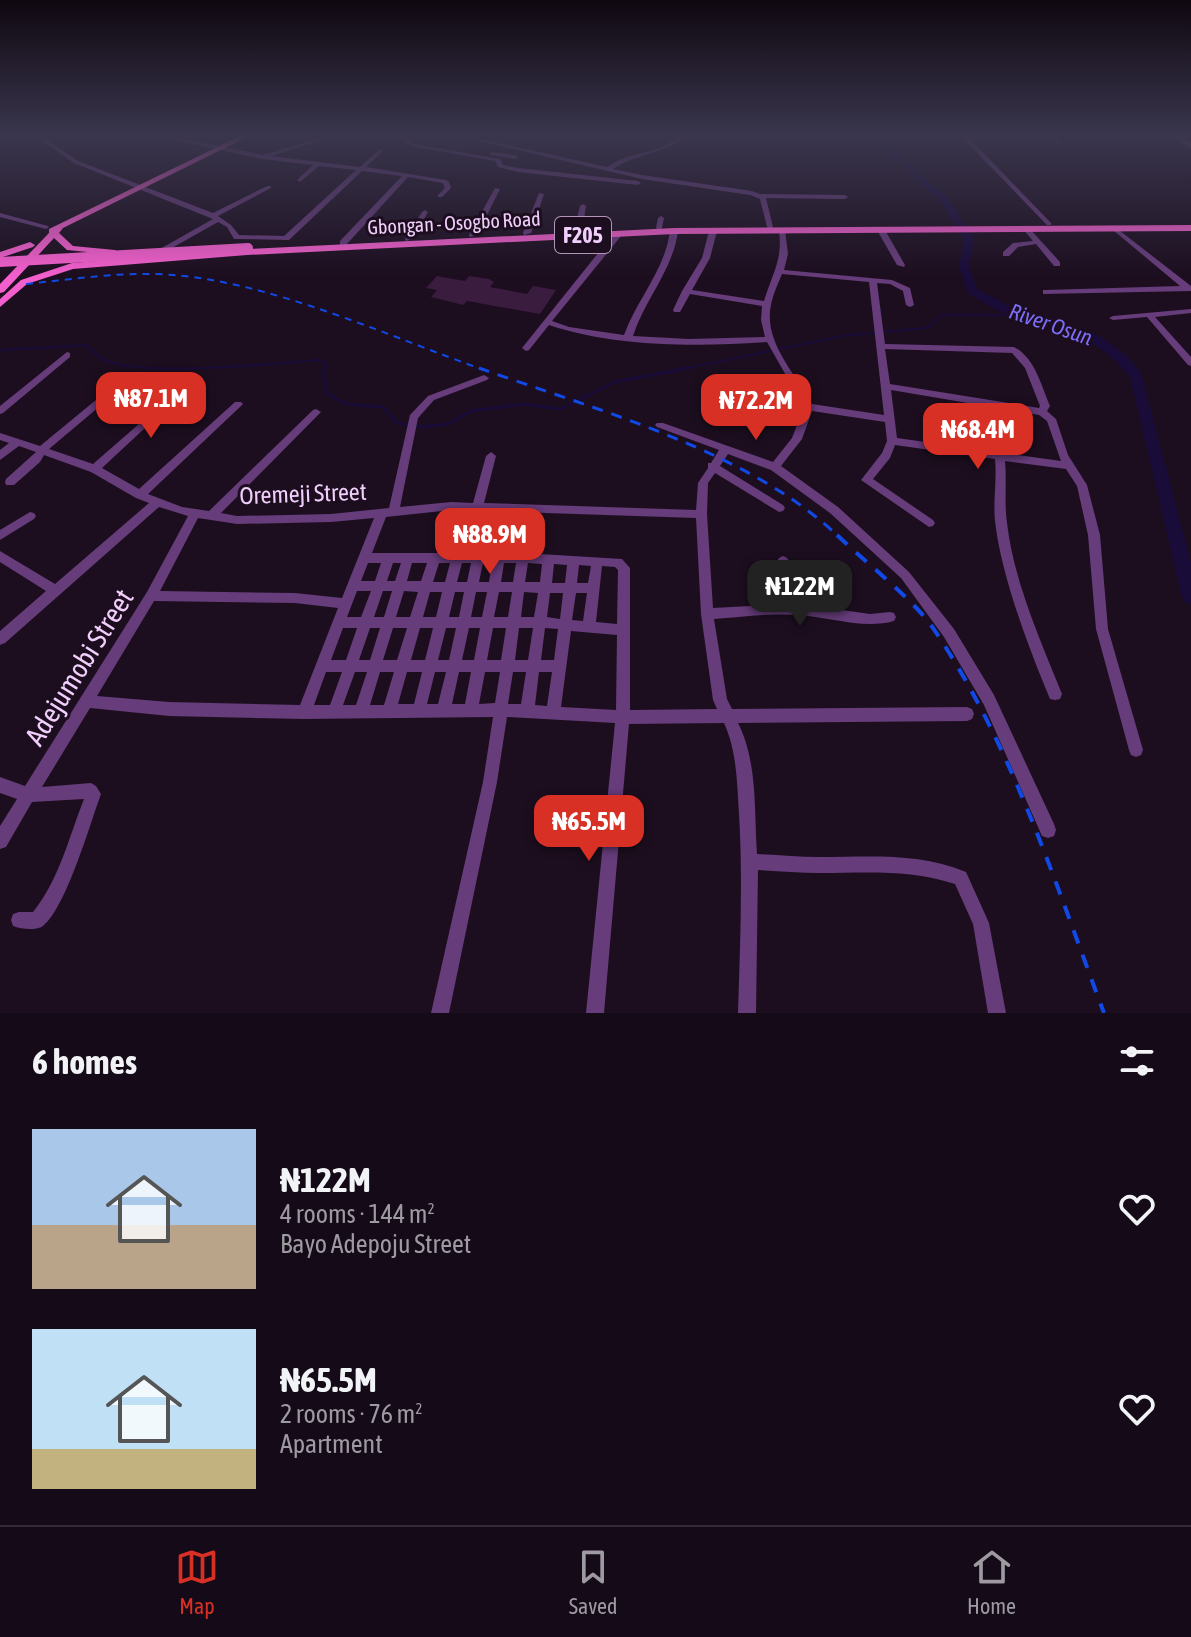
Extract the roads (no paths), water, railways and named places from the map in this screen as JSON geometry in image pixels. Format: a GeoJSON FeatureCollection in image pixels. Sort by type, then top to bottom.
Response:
{"type":"FeatureCollection","features":[{"type":"Feature","properties":{"kind":"main road"},"geometry":{"type":"LineString","coordinates":[[0,278],[49,229],[143,181]]}},
{"type":"Feature","properties":{"kind":"main road","name":"Gbongan - Osogbo Road"},"geometry":{"type":"LineString","coordinates":[[247,250],[578,231],[660,223],[713,231],[916,227]]}},
{"type":"Feature","properties":{"kind":"main road","name":"Gbongan - Osogbo Road"},"geometry":{"type":"LineString","coordinates":[[247,250],[770,227],[1191,226]]}},
{"type":"Feature","properties":{"kind":"main road","name":"Gbongan - Osogbo Road"},"geometry":{"type":"LineString","coordinates":[[984,227],[1115,229],[1191,226]]}},
{"type":"Feature","properties":{"kind":"main road"},"geometry":{"type":"LineString","coordinates":[[49,229],[61,243],[76,250],[247,250]]}},
{"type":"Feature","properties":{"kind":"main road"},"geometry":{"type":"LineString","coordinates":[[0,290],[49,229]]}},
{"type":"Feature","properties":{"kind":"main road"},"geometry":{"type":"LineString","coordinates":[[0,255],[30,245]]}},
{"type":"Feature","properties":{"kind":"main road"},"geometry":{"type":"LineString","coordinates":[[0,304],[24,282],[63,268],[247,250]]}},
{"type":"Feature","properties":{"kind":"main road","name":"F205"},"geometry":{"type":"LineString","coordinates":[[0,264],[247,250]]}},
{"type":"Feature","properties":{"kind":"street"},"geometry":{"type":"LineString","coordinates":[[125,181],[216,218],[237,237],[286,238],[347,181]]}},
{"type":"Feature","properties":{"kind":"street"},"geometry":{"type":"LineString","coordinates":[[343,243],[401,181]]}},
{"type":"Feature","properties":{"kind":"street"},"geometry":{"type":"LineString","coordinates":[[440,196],[448,188],[446,182],[442,181]]}},
{"type":"Feature","properties":{"kind":"street"},"geometry":{"type":"LineString","coordinates":[[619,181],[643,184]]}},
{"type":"Feature","properties":{"kind":"street"},"geometry":{"type":"LineString","coordinates":[[682,181],[761,196],[845,197]]}},
{"type":"Feature","properties":{"kind":"street"},"geometry":{"type":"LineString","coordinates":[[1008,181],[1049,224]]}},
{"type":"Feature","properties":{"kind":"street"},"geometry":{"type":"LineString","coordinates":[[163,251],[269,187]]}},
{"type":"Feature","properties":{"kind":"street"},"geometry":{"type":"LineString","coordinates":[[473,235],[497,189]]}},
{"type":"Feature","properties":{"kind":"street"},"geometry":{"type":"LineString","coordinates":[[527,233],[541,194]]}},
{"type":"Feature","properties":{"kind":"street"},"geometry":{"type":"LineString","coordinates":[[761,196],[770,227]]}},
{"type":"Feature","properties":{"kind":"street"},"geometry":{"type":"LineString","coordinates":[[578,231],[583,206]]}},
{"type":"Feature","properties":{"kind":"street"},"geometry":{"type":"LineString","coordinates":[[409,239],[425,212]]}},
{"type":"Feature","properties":{"kind":"street"},"geometry":{"type":"LineString","coordinates":[[0,215],[49,229]]}},
{"type":"Feature","properties":{"kind":"street"},"geometry":{"type":"LineString","coordinates":[[1027,229],[1057,264]]}},
{"type":"Feature","properties":{"kind":"street"},"geometry":{"type":"LineString","coordinates":[[1115,229],[1190,289]]}},
{"type":"Feature","properties":{"kind":"street"},"geometry":{"type":"LineString","coordinates":[[881,230],[901,265]]}},
{"type":"Feature","properties":{"kind":"street"},"geometry":{"type":"LineString","coordinates":[[628,337],[639,304],[667,255],[674,231]]}},
{"type":"Feature","properties":{"kind":"street"},"geometry":{"type":"LineString","coordinates":[[677,310],[706,258],[713,231]]}},
{"type":"Feature","properties":{"kind":"street"},"geometry":{"type":"LineString","coordinates":[[783,231],[786,258],[767,304],[769,339],[809,407]]}},
{"type":"Feature","properties":{"kind":"street"},"geometry":{"type":"LineString","coordinates":[[526,348],[618,234]]}},
{"type":"Feature","properties":{"kind":"street"},"geometry":{"type":"LineString","coordinates":[[1006,254],[1016,245],[1038,242]]}},
{"type":"Feature","properties":{"kind":"street"},"geometry":{"type":"LineString","coordinates":[[782,272],[873,280],[902,286],[909,294],[910,305]]}},
{"type":"Feature","properties":{"kind":"street"},"geometry":{"type":"LineString","coordinates":[[873,280],[892,441],[886,455],[866,480],[929,523]]}},
{"type":"Feature","properties":{"kind":"street"},"geometry":{"type":"LineString","coordinates":[[1046,292],[1190,289]]}},
{"type":"Feature","properties":{"kind":"street"},"geometry":{"type":"LineString","coordinates":[[686,291],[767,304]]}},
{"type":"Feature","properties":{"kind":"street"},"geometry":{"type":"LineString","coordinates":[[1113,318],[1191,311]]}},
{"type":"Feature","properties":{"kind":"street"},"geometry":{"type":"LineString","coordinates":[[1150,316],[1191,363]]}},
{"type":"Feature","properties":{"kind":"street"},"geometry":{"type":"LineString","coordinates":[[548,322],[570,330],[628,337],[769,339]]}},
{"type":"Feature","properties":{"kind":"street"},"geometry":{"type":"LineString","coordinates":[[880,346],[1014,350],[1023,356],[1030,370],[1045,406],[1042,412]]}},
{"type":"Feature","properties":{"kind":"street"},"geometry":{"type":"LineString","coordinates":[[0,411],[67,355]]}},
{"type":"Feature","properties":{"kind":"street"},"geometry":{"type":"LineString","coordinates":[[304,712],[364,558],[388,512],[410,422],[431,398],[484,378]]}},
{"type":"Feature","properties":{"kind":"street"},"geometry":{"type":"LineString","coordinates":[[10,482],[122,383]]}},
{"type":"Feature","properties":{"kind":"street"},"geometry":{"type":"LineString","coordinates":[[95,469],[143,425],[177,384]]}},
{"type":"Feature","properties":{"kind":"street"},"geometry":{"type":"LineString","coordinates":[[887,386],[1042,412],[1056,428],[1068,466],[1082,485],[1094,535],[1102,629],[1136,750]]}},
{"type":"Feature","properties":{"kind":"street"},"geometry":{"type":"LineString","coordinates":[[140,495],[238,404]]}},
{"type":"Feature","properties":{"kind":"street"},"geometry":{"type":"LineString","coordinates":[[809,407],[889,419]]}},
{"type":"Feature","properties":{"kind":"street"},"geometry":{"type":"LineString","coordinates":[[775,467],[797,439],[809,407]]}},
{"type":"Feature","properties":{"kind":"street"},"geometry":{"type":"LineString","coordinates":[[210,517],[316,412]]}},
{"type":"Feature","properties":{"kind":"street"},"geometry":{"type":"LineString","coordinates":[[660,425],[775,467],[816,495],[905,575],[949,633],[989,700],[1048,830]]}},
{"type":"Feature","properties":{"kind":"street","name":"Oremeji Street"},"geometry":{"type":"LineString","coordinates":[[0,436],[95,469],[157,502],[194,515],[210,517],[237,520],[331,518],[478,506],[701,514]]}},
{"type":"Feature","properties":{"kind":"street"},"geometry":{"type":"LineString","coordinates":[[892,441],[1068,466]]}},
{"type":"Feature","properties":{"kind":"street"},"geometry":{"type":"LineString","coordinates":[[0,456],[17,442]]}},
{"type":"Feature","properties":{"kind":"street"},"geometry":{"type":"LineString","coordinates":[[725,450],[703,483],[701,514],[707,614],[720,700],[730,718],[744,768],[750,862],[747,1013]]}},
{"type":"Feature","properties":{"kind":"street"},"geometry":{"type":"LineString","coordinates":[[478,506],[491,456]]}},
{"type":"Feature","properties":{"kind":"street"},"geometry":{"type":"LineString","coordinates":[[1000,457],[998,501],[1001,530],[1032,637],[1055,694]]}},
{"type":"Feature","properties":{"kind":"street"},"geometry":{"type":"LineString","coordinates":[[712,466],[779,508]]}},
{"type":"Feature","properties":{"kind":"street"},"geometry":{"type":"LineString","coordinates":[[0,639],[157,502]]}},
{"type":"Feature","properties":{"kind":"street","name":"Adejumobi Street"},"geometry":{"type":"LineString","coordinates":[[0,841],[151,596],[194,515]]}},
{"type":"Feature","properties":{"kind":"street"},"geometry":{"type":"LineString","coordinates":[[0,536],[30,516]]}},
{"type":"Feature","properties":{"kind":"street"},"geometry":{"type":"LineString","coordinates":[[0,556],[54,590]]}},
{"type":"Feature","properties":{"kind":"street"},"geometry":{"type":"LineString","coordinates":[[364,558],[523,558],[618,562],[624,568],[623,717],[595,1013]]}},
{"type":"Feature","properties":{"kind":"street"},"geometry":{"type":"LineString","coordinates":[[334,712],[389,558]]}},
{"type":"Feature","properties":{"kind":"street"},"geometry":{"type":"LineString","coordinates":[[361,712],[402,587],[408,558]]}},
{"type":"Feature","properties":{"kind":"street"},"geometry":{"type":"LineString","coordinates":[[389,711],[434,558]]}},
{"type":"Feature","properties":{"kind":"street"},"geometry":{"type":"LineString","coordinates":[[419,710],[457,558]]}},
{"type":"Feature","properties":{"kind":"street"},"geometry":{"type":"LineString","coordinates":[[444,710],[478,558]]}},
{"type":"Feature","properties":{"kind":"street"},"geometry":{"type":"LineString","coordinates":[[471,710],[482,666],[499,558]]}},
{"type":"Feature","properties":{"kind":"street"},"geometry":{"type":"LineString","coordinates":[[440,1013],[473,869],[522,586],[523,558]]}},
{"type":"Feature","properties":{"kind":"street"},"geometry":{"type":"LineString","coordinates":[[527,710],[549,559]]}},
{"type":"Feature","properties":{"kind":"street"},"geometry":{"type":"LineString","coordinates":[[553,712],[574,560]]}},
{"type":"Feature","properties":{"kind":"street"},"geometry":{"type":"LineString","coordinates":[[783,561],[794,609]]}},
{"type":"Feature","properties":{"kind":"street"},"geometry":{"type":"LineString","coordinates":[[589,627],[597,562]]}},
{"type":"Feature","properties":{"kind":"street"},"geometry":{"type":"LineString","coordinates":[[355,586],[595,588]]}},
{"type":"Feature","properties":{"kind":"street"},"geometry":{"type":"LineString","coordinates":[[151,596],[295,598],[346,604]]}},
{"type":"Feature","properties":{"kind":"street"},"geometry":{"type":"LineString","coordinates":[[707,614],[794,609],[870,619],[890,617]]}},
{"type":"Feature","properties":{"kind":"street"},"geometry":{"type":"LineString","coordinates":[[341,623],[539,622],[624,630]]}},
{"type":"Feature","properties":{"kind":"street"},"geometry":{"type":"LineString","coordinates":[[322,666],[558,666]]}},
{"type":"Feature","properties":{"kind":"street"},"geometry":{"type":"LineString","coordinates":[[86,701],[169,709],[304,712],[527,710],[623,717],[967,714]]}},
{"type":"Feature","properties":{"kind":"street"},"geometry":{"type":"LineString","coordinates":[[0,785],[28,795],[91,791],[93,798],[50,904],[37,920],[19,920]]}},
{"type":"Feature","properties":{"kind":"street"},"geometry":{"type":"LineString","coordinates":[[750,862],[829,865],[895,861],[927,866],[960,878],[981,923],[997,1013]]}},
{"type":"Feature","properties":{"kind":"waterway","name":"River Osun"},"geometry":{"type":"LineString","coordinates":[[924,181],[945,200],[969,239],[964,267],[972,291],[1005,309],[1092,336],[1107,345],[1136,376],[1191,597]]}},
{"type":"Feature","properties":{"kind":"waterway"},"geometry":{"type":"LineString","coordinates":[[883,332],[927,328],[942,315],[1003,315],[1055,322]]}},
{"type":"Feature","properties":{"kind":"waterway"},"geometry":{"type":"LineString","coordinates":[[683,369],[847,335],[875,333]]}},
{"type":"Feature","properties":{"kind":"waterway"},"geometry":{"type":"LineString","coordinates":[[0,350],[86,345],[105,360],[148,368],[209,368],[320,360],[327,364],[325,368]]}},
{"type":"Feature","properties":{"kind":"waterway"},"geometry":{"type":"LineString","coordinates":[[325,368],[323,374],[328,394],[346,404],[383,407],[397,423],[422,427],[448,424],[471,411],[522,404],[561,409],[615,382],[683,369]]}},
{"type":"Feature","properties":{"kind":"waterway"},"geometry":{"type":"LineString","coordinates":[[683,369],[688,368]]}},
{"type":"Feature","properties":{"kind":"waterway"},"geometry":{"type":"LineString","coordinates":[[678,370],[683,369]]}},
{"type":"Feature","properties":{"kind":"railway"},"geometry":{"type":"LineString","coordinates":[[26,284],[136,274],[211,280],[251,288],[330,313],[484,370]]}},
{"type":"Feature","properties":{"kind":"railway"},"geometry":{"type":"LineString","coordinates":[[479,368],[620,417],[716,456],[802,506],[839,537]]}},
{"type":"Feature","properties":{"kind":"railway"},"geometry":{"type":"LineString","coordinates":[[837,535],[925,617],[961,673],[1030,815],[1104,1013]]}}]}
